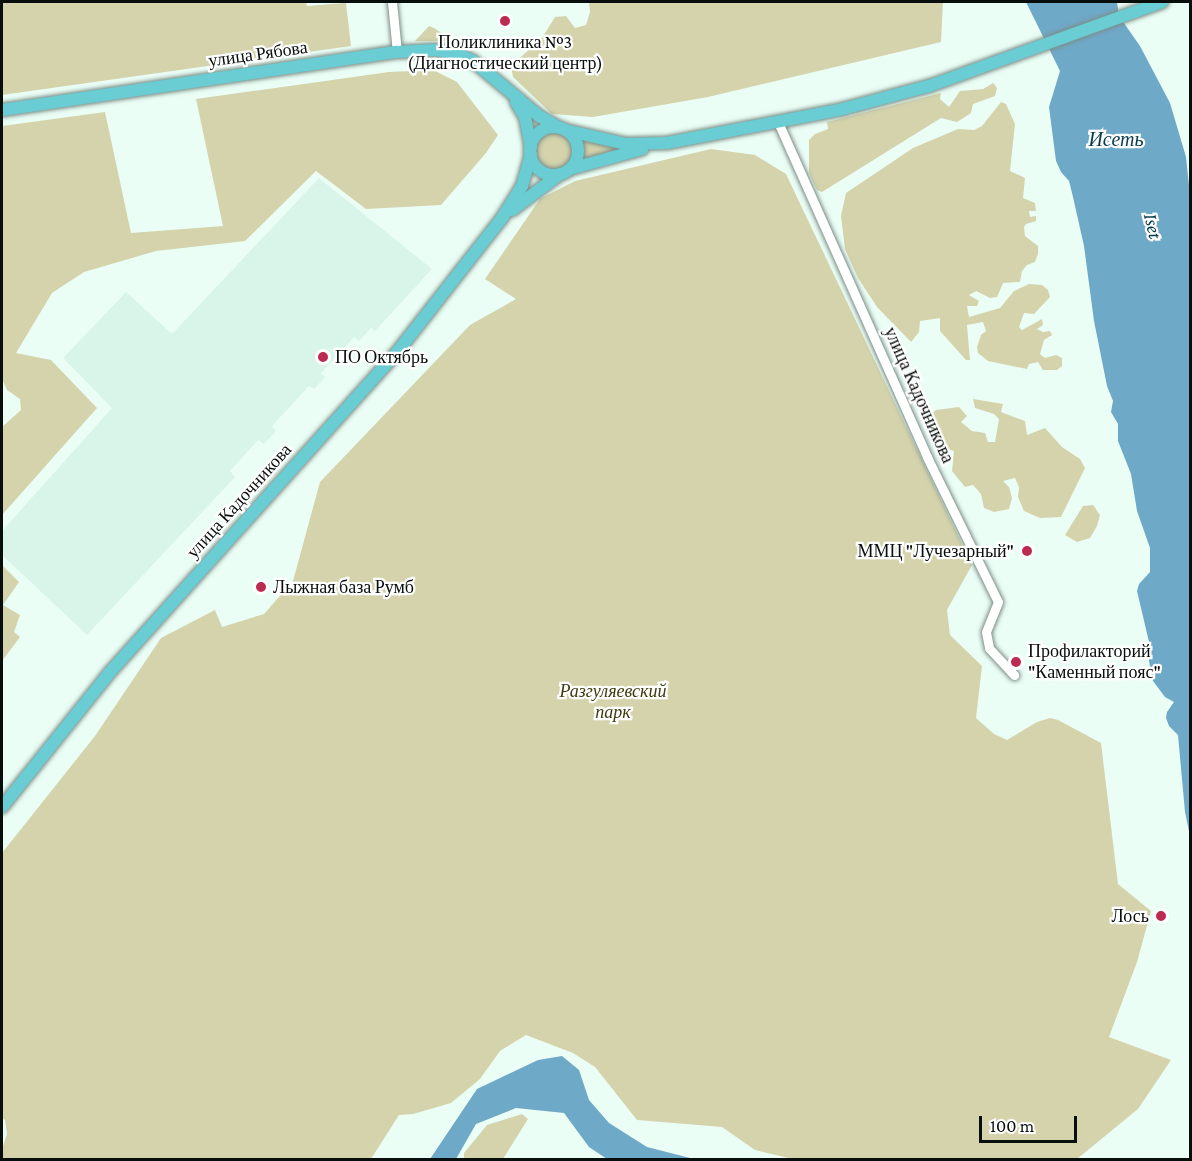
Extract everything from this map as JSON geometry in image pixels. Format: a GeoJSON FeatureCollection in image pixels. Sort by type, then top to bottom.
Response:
{"type":"FeatureCollection","features":[{"type":"Feature","properties":{"kind":"main road"},"geometry":{"type":"LineString","coordinates":[[1141,10],[1156,2]]}},
{"type":"Feature","properties":{"kind":"main road"},"geometry":{"type":"LineString","coordinates":[[508,91],[525,117],[535,164],[543,172],[565,171],[667,143],[891,98],[1162,2]]}},
{"type":"Feature","properties":{"kind":"main road","name":"улица Рябова"},"geometry":{"type":"LineString","coordinates":[[2,110],[397,52],[435,50],[458,53],[480,66],[508,91]]}},
{"type":"Feature","properties":{"kind":"main road"},"geometry":{"type":"LineString","coordinates":[[508,91],[545,121],[563,129],[626,144],[667,143]]}},
{"type":"Feature","properties":{"kind":"main road"},"geometry":{"type":"LineString","coordinates":[[563,129],[574,138],[578,148],[576,159],[565,171],[502,219],[522,186],[535,137],[543,130],[563,129]]}},
{"type":"Feature","properties":{"kind":"main road","name":"улица Кадочникова"},"geometry":{"type":"LineString","coordinates":[[2,807],[111,671],[398,351],[502,219]]}},
{"type":"Feature","properties":{"kind":"street"},"geometry":{"type":"LineString","coordinates":[[392,2],[397,52]]}},
{"type":"Feature","properties":{"kind":"street","name":"улица Кадочникова"},"geometry":{"type":"LineString","coordinates":[[778,122],[923,447],[998,602],[986,632],[989,648],[1014,675]]}},
{"type":"Feature","properties":{"kind":"shaded area"},"geometry":{"type":"Polygon","coordinates":[[[319,178],[432,269],[375,331],[371,328],[359,341],[354,337],[321,373],[325,377],[314,389],[309,386],[272,426],[276,431],[264,444],[258,440],[230,471],[235,477],[87,635],[2,555],[2,531],[112,408],[63,358],[126,292],[172,334],[319,178]]]}},
{"type":"Feature","properties":{"kind":"green space"},"geometry":{"type":"Polygon","coordinates":[[[2,2],[306,2],[307,6],[346,3],[351,46],[2,95],[2,2]]]}},
{"type":"Feature","properties":{"kind":"green space"},"geometry":{"type":"Polygon","coordinates":[[[589,2],[943,2],[941,42],[708,97],[593,117],[552,114],[513,77],[511,66],[542,38],[555,17],[566,16],[575,28],[586,25],[590,12],[589,2]]]}},
{"type":"Feature","properties":{"kind":"green space"},"geometry":{"type":"Polygon","coordinates":[[[429,26],[434,28],[454,41],[415,41],[429,26]]]}},
{"type":"Feature","properties":{"kind":"green space"},"geometry":{"type":"Polygon","coordinates":[[[433,70],[457,82],[498,135],[486,153],[441,205],[366,209],[316,171],[245,241],[156,251],[84,272],[52,293],[16,353],[51,360],[97,408],[2,515],[2,427],[21,410],[20,399],[7,390],[2,379],[2,126],[105,112],[131,233],[223,226],[196,99],[389,72],[433,70]]]}},
{"type":"Feature","properties":{"kind":"green space"},"geometry":{"type":"Polygon","coordinates":[[[993,83],[997,88],[995,96],[973,104],[971,113],[957,122],[941,118],[822,192],[817,190],[809,173],[809,140],[815,134],[828,129],[827,122],[941,93],[940,99],[949,107],[960,91],[983,89],[993,83]]]}},
{"type":"Feature","properties":{"kind":"green space"},"geometry":{"type":"Polygon","coordinates":[[[1001,102],[1006,104],[1015,124],[1010,171],[1025,178],[1023,198],[1035,203],[1036,211],[1029,211],[1030,217],[1036,216],[1036,221],[1024,227],[1025,236],[1038,246],[1038,254],[1035,262],[1027,265],[1022,271],[1020,282],[1003,283],[997,297],[990,298],[976,291],[969,295],[979,301],[977,306],[967,306],[969,317],[1000,308],[1014,291],[1029,284],[1042,285],[1048,290],[1050,297],[1034,314],[1024,313],[1019,327],[1022,330],[1042,319],[1043,325],[1037,329],[1043,332],[1050,331],[1052,335],[1044,340],[1040,354],[1045,358],[1056,355],[1062,358],[1062,366],[1057,370],[1043,370],[1038,362],[1029,364],[1027,369],[988,361],[978,353],[977,347],[981,335],[986,331],[983,322],[967,325],[970,360],[966,360],[940,331],[940,318],[920,321],[919,332],[911,342],[877,307],[858,278],[845,249],[841,216],[846,193],[913,148],[958,129],[974,130],[982,126],[1001,102]]]}},
{"type":"Feature","properties":{"kind":"green space"},"geometry":{"type":"Polygon","coordinates":[[[554,132],[567,138],[573,151],[567,164],[554,170],[541,164],[535,151],[541,138],[554,132]]]}},
{"type":"Feature","properties":{"kind":"green space"},"geometry":{"type":"Polygon","coordinates":[[[581,140],[621,149],[581,160],[581,140]]]}},
{"type":"Feature","properties":{"kind":"green space","name":"Разгуляевский парк"},"geometry":{"type":"Polygon","coordinates":[[[711,149],[755,155],[786,174],[972,565],[947,610],[950,635],[982,666],[976,718],[994,734],[1007,740],[1037,722],[1050,718],[1101,743],[1118,884],[1151,911],[1137,962],[1109,1037],[1171,1060],[1138,1109],[1077,1159],[793,1159],[755,1150],[722,1127],[637,1120],[595,1067],[573,1053],[526,1035],[500,1051],[480,1079],[451,1103],[413,1114],[399,1115],[371,1159],[2,1159],[2,1149],[7,1134],[5,1120],[2,1118],[2,853],[95,736],[161,638],[215,610],[222,627],[264,614],[293,581],[320,482],[470,325],[516,299],[485,279],[540,199],[575,181],[711,149]]]}},
{"type":"Feature","properties":{"kind":"green space"},"geometry":{"type":"Polygon","coordinates":[[[973,399],[1003,404],[1001,412],[1025,421],[1027,435],[1045,428],[1062,447],[1080,459],[1085,468],[1061,517],[1040,518],[1024,511],[1018,497],[1019,487],[1015,478],[1003,481],[1009,487],[1012,498],[1009,509],[994,512],[984,508],[981,494],[973,485],[965,487],[952,471],[954,451],[941,447],[928,432],[925,419],[936,410],[959,407],[967,416],[961,422],[972,431],[985,433],[988,442],[995,442],[999,419],[994,414],[975,408],[973,399]]]}},
{"type":"Feature","properties":{"kind":"green space"},"geometry":{"type":"Polygon","coordinates":[[[1093,505],[1100,515],[1090,538],[1077,542],[1065,535],[1083,506],[1093,505]]]}},
{"type":"Feature","properties":{"kind":"green space"},"geometry":{"type":"Polygon","coordinates":[[[2,565],[19,582],[3,605],[20,615],[14,632],[20,637],[2,661],[2,565]]]}},
{"type":"Feature","properties":{"kind":"green space"},"geometry":{"type":"Polygon","coordinates":[[[522,1114],[528,1119],[503,1159],[464,1159],[464,1153],[487,1125],[522,1114]]]}},
{"type":"Feature","properties":{"kind":"water","name":"Исеть"},"geometry":{"type":"Polygon","coordinates":[[[1026,2],[1117,2],[1119,16],[1140,46],[1170,103],[1186,157],[1190,195],[1190,836],[1185,812],[1178,735],[1169,726],[1166,718],[1174,702],[1165,697],[1153,681],[1149,661],[1149,642],[1137,591],[1139,584],[1150,572],[1150,548],[1137,511],[1131,474],[1118,441],[1118,424],[1111,412],[1113,401],[1107,386],[1094,321],[1084,246],[1073,197],[1069,181],[1061,172],[1056,161],[1049,107],[1060,71],[1026,2]]]}},
{"type":"Feature","properties":{"kind":"water"},"geometry":{"type":"Polygon","coordinates":[[[562,1056],[579,1070],[589,1100],[609,1123],[647,1147],[694,1159],[607,1159],[589,1147],[564,1113],[516,1108],[476,1124],[456,1159],[430,1159],[477,1089],[538,1060],[562,1056]]]}},
{"type":"Feature","properties":{"kind":"place","name":"Поликлиника №3 (Диагностический центр)"},"geometry":{"type":"Point","coordinates":[505,21]}},
{"type":"Feature","properties":{"kind":"place","name":"ПО Октябрь"},"geometry":{"type":"Point","coordinates":[323,357]}},
{"type":"Feature","properties":{"kind":"place","name":"ММЦ \"Лучезарный\""},"geometry":{"type":"Point","coordinates":[1027,551]}},
{"type":"Feature","properties":{"kind":"place","name":"Лыжная база Румб"},"geometry":{"type":"Point","coordinates":[261,587]}},
{"type":"Feature","properties":{"kind":"place","name":"Профилакторий \"Каменный пояс\""},"geometry":{"type":"Point","coordinates":[1016,662]}},
{"type":"Feature","properties":{"kind":"place","name":"Лось"},"geometry":{"type":"Point","coordinates":[1161,916]}},
{"type":"Feature","properties":{"kind":"water label","name":"Iset"},"geometry":{"type":"Point","coordinates":[1153,226]}}]}
